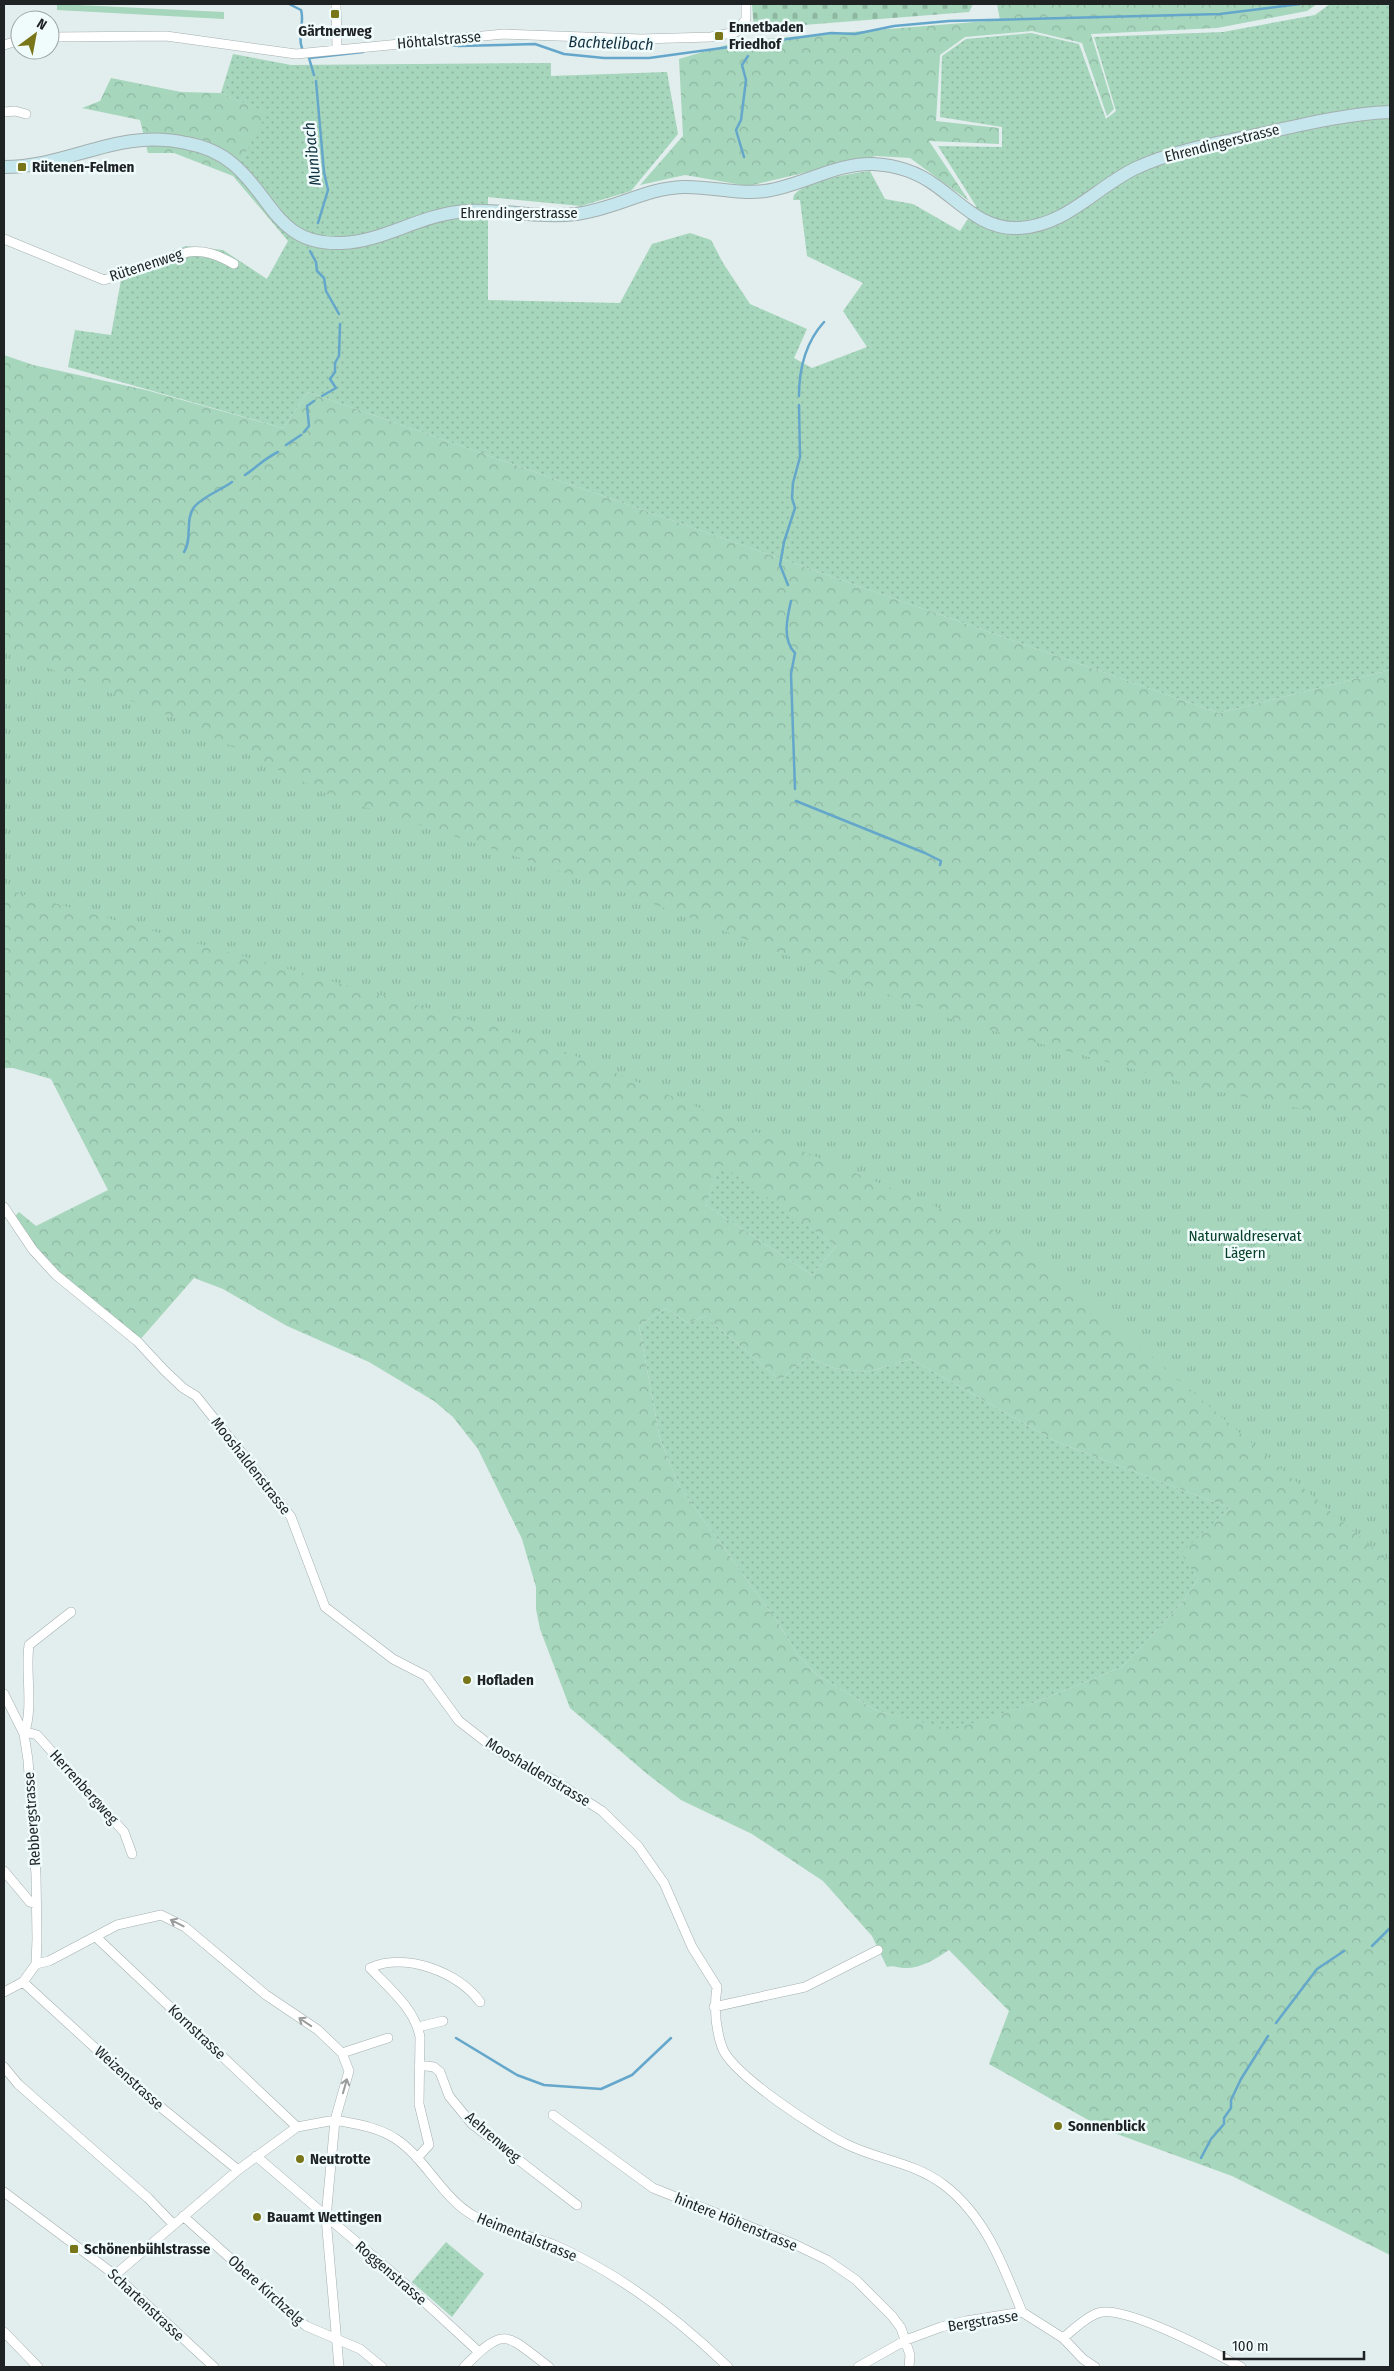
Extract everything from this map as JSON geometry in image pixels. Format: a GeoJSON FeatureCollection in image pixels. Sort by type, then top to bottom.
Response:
{"type":"FeatureCollection","features":[{"type":"Feature","properties":{"kind":"main road","name":"Ehrendingerstrasse"},"geometry":{"type":"LineString","coordinates":[[4,167],[44,163],[114,143],[134,140],[164,140],[186,143],[211,151],[233,164],[278,220],[292,230],[313,240],[344,244],[368,239],[421,219],[451,213],[482,211],[568,215],[596,211],[666,188],[695,187],[755,192],[785,188],[842,167],[861,164],[889,166],[918,175],[979,219],[998,226],[1015,228],[1046,224],[1061,217],[1119,177],[1138,167],[1182,150],[1320,121],[1390,112]]}},
{"type":"Feature","properties":{"kind":"street"},"geometry":{"type":"LineString","coordinates":[[336,4],[337,49]]}},
{"type":"Feature","properties":{"kind":"street","name":"Höhtalstrasse"},"geometry":{"type":"LineString","coordinates":[[60,37],[166,36],[296,54],[504,34],[641,39],[711,37],[738,31],[746,19],[746,4]]}},
{"type":"Feature","properties":{"kind":"street"},"geometry":{"type":"LineString","coordinates":[[4,112],[15,111],[26,114]]}},
{"type":"Feature","properties":{"kind":"street","name":"Rütenenweg"},"geometry":{"type":"LineString","coordinates":[[4,239],[104,280],[188,252],[200,250],[213,253],[234,264]]}},
{"type":"Feature","properties":{"kind":"street","name":"Mooshaldenstrasse"},"geometry":{"type":"LineString","coordinates":[[4,1207],[33,1250],[56,1275],[138,1342],[183,1388],[196,1396],[291,1517],[326,1607],[393,1659],[426,1676],[459,1721],[495,1748],[555,1781],[602,1811],[638,1846],[664,1883],[692,1947],[717,1987],[714,2007],[722,2048],[745,2075],[774,2098],[846,2144],[869,2154],[901,2162],[943,2184],[964,2202],[981,2223],[1022,2312]]}},
{"type":"Feature","properties":{"kind":"street","name":"Rebbergstrasse"},"geometry":{"type":"LineString","coordinates":[[24,1734],[28,1723],[26,1665],[29,1645],[71,1612]]}},
{"type":"Feature","properties":{"kind":"street","name":"Rebbergstrasse"},"geometry":{"type":"LineString","coordinates":[[4,1694],[24,1734],[28,1760],[36,1904],[36,1964]]}},
{"type":"Feature","properties":{"kind":"street","name":"Herrenbergweg"},"geometry":{"type":"LineString","coordinates":[[24,1734],[37,1735],[124,1832],[132,1854]]}},
{"type":"Feature","properties":{"kind":"street","name":"Rebbergstrasse"},"geometry":{"type":"LineString","coordinates":[[4,1871],[30,1902],[36,1904]]}},
{"type":"Feature","properties":{"kind":"street"},"geometry":{"type":"LineString","coordinates":[[4,1992],[23,1982],[36,1964],[49,1961],[117,1925],[161,1915],[185,1927],[266,1995],[318,2030],[342,2053],[349,2071],[335,2120],[326,2218],[339,2367]]}},
{"type":"Feature","properties":{"kind":"street","name":"Kornstrasse"},"geometry":{"type":"LineString","coordinates":[[96,1937],[297,2126]]}},
{"type":"Feature","properties":{"kind":"street"},"geometry":{"type":"LineString","coordinates":[[714,2007],[805,1987],[878,1950]]}},
{"type":"Feature","properties":{"kind":"street"},"geometry":{"type":"LineString","coordinates":[[417,2158],[429,2145],[419,2104],[420,2037],[418,2026],[403,2003],[370,1968],[380,1964],[391,1963],[411,1964],[438,1971],[458,1981],[480,2002]]}},
{"type":"Feature","properties":{"kind":"street","name":"Weizenstrasse"},"geometry":{"type":"LineString","coordinates":[[23,1982],[152,2100],[238,2170]]}},
{"type":"Feature","properties":{"kind":"street"},"geometry":{"type":"LineString","coordinates":[[418,2026],[443,2021]]}},
{"type":"Feature","properties":{"kind":"street"},"geometry":{"type":"LineString","coordinates":[[342,2053],[388,2038]]}},
{"type":"Feature","properties":{"kind":"street","name":"Aehrenweg"},"geometry":{"type":"LineString","coordinates":[[420,2065],[434,2066],[440,2072],[449,2096],[472,2124],[577,2205]]}},
{"type":"Feature","properties":{"kind":"street"},"geometry":{"type":"LineString","coordinates":[[4,2067],[25,2090],[148,2198],[173,2224]]}},
{"type":"Feature","properties":{"kind":"street","name":"hintere Höhenstrasse"},"geometry":{"type":"LineString","coordinates":[[553,2115],[653,2188],[796,2245],[827,2260],[856,2280],[881,2304],[892,2316],[906,2340]]}},
{"type":"Feature","properties":{"kind":"street"},"geometry":{"type":"LineString","coordinates":[[115,2275],[238,2170],[297,2126],[335,2120]]}},
{"type":"Feature","properties":{"kind":"street","name":"Heimentalstrasse"},"geometry":{"type":"LineString","coordinates":[[335,2120],[386,2133],[417,2158],[453,2199],[472,2215],[492,2226],[550,2244],[622,2282],[668,2315],[728,2367]]}},
{"type":"Feature","properties":{"kind":"street","name":"Roggenstrasse"},"geometry":{"type":"LineString","coordinates":[[256,2156],[326,2218],[395,2275],[479,2352]]}},
{"type":"Feature","properties":{"kind":"street","name":"Schartenstrasse"},"geometry":{"type":"LineString","coordinates":[[4,2192],[115,2275],[214,2367]]}},
{"type":"Feature","properties":{"kind":"street","name":"Obere Kirchzelg"},"geometry":{"type":"LineString","coordinates":[[183,2216],[306,2326],[360,2348],[382,2367]]}},
{"type":"Feature","properties":{"kind":"street","name":"Bergstrasse"},"geometry":{"type":"LineString","coordinates":[[858,2367],[906,2340],[966,2320],[1022,2312],[1063,2338],[1083,2359],[1095,2367]]}},
{"type":"Feature","properties":{"kind":"street"},"geometry":{"type":"LineString","coordinates":[[1063,2338],[1097,2313],[1116,2314],[1190,2340],[1240,2367]]}},
{"type":"Feature","properties":{"kind":"street"},"geometry":{"type":"LineString","coordinates":[[4,2332],[38,2367]]}},
{"type":"Feature","properties":{"kind":"street"},"geometry":{"type":"LineString","coordinates":[[464,2367],[494,2340],[503,2337],[513,2340],[549,2367]]}},
{"type":"Feature","properties":{"kind":"street"},"geometry":{"type":"LineString","coordinates":[[906,2340],[910,2355],[909,2367]]}},
{"type":"Feature","properties":{"kind":"green space"},"geometry":{"type":"Polygon","coordinates":[[[57,4],[224,12],[224,19],[60,10],[57,10],[57,4]]]}},
{"type":"Feature","properties":{"kind":"green space"},"geometry":{"type":"Polygon","coordinates":[[[752,4],[973,4],[969,12],[754,29],[752,4]]]}},
{"type":"Feature","properties":{"kind":"green space"},"geometry":{"type":"Polygon","coordinates":[[[997,4],[1317,4],[1307,11],[1217,28],[1091,34],[1114,109],[1107,116],[1082,43],[1032,31],[965,37],[940,55],[936,121],[999,128],[999,144],[929,141],[969,201],[910,158],[876,156],[748,186],[685,175],[640,185],[683,136],[679,59],[740,41],[1000,20],[997,4]]]}},
{"type":"Feature","properties":{"kind":"green space"},"geometry":{"type":"Polygon","coordinates":[[[1330,4],[1390,4],[1390,670],[1219,713],[308,392],[283,428],[68,367],[75,330],[111,335],[123,269],[186,246],[223,250],[267,279],[288,241],[233,176],[266,113],[221,93],[233,54],[291,65],[551,63],[551,76],[667,72],[678,134],[631,191],[581,206],[488,197],[488,300],[620,303],[652,244],[690,233],[711,240],[723,263],[750,304],[807,329],[794,358],[812,368],[867,347],[843,311],[863,283],[807,256],[800,200],[793,200],[794,195],[800,190],[818,182],[870,171],[885,199],[913,204],[960,231],[976,206],[938,146],[1002,147],[1002,127],[940,117],[942,56],[966,39],[1031,33],[1079,44],[1106,119],[1116,111],[1094,37],[1223,32],[1315,15],[1330,4]]]}},
{"type":"Feature","properties":{"kind":"green space"},"geometry":{"type":"Polygon","coordinates":[[[111,78],[181,92],[221,93],[267,113],[233,176],[174,153],[148,153],[140,120],[82,108],[100,101],[111,78]]]}},
{"type":"Feature","properties":{"kind":"green space"},"geometry":{"type":"Polygon","coordinates":[[[4,355],[33,365],[146,390],[283,428],[308,392],[1219,713],[1390,670],[1390,2255],[1232,2176],[1106,2130],[989,2064],[1009,2011],[949,1950],[916,1967],[887,1967],[872,1936],[823,1881],[752,1834],[681,1800],[646,1773],[570,1708],[540,1629],[536,1609],[536,1587],[522,1539],[478,1449],[453,1417],[434,1401],[369,1362],[287,1326],[223,1289],[194,1278],[138,1342],[56,1275],[13,1218],[19,1212],[36,1226],[108,1190],[51,1079],[13,1068],[4,1068],[4,355]],[[720,1164],[706,1205],[812,1275],[836,1246],[720,1164]],[[665,1308],[639,1326],[660,1439],[679,1486],[779,1624],[797,1654],[816,1674],[875,1710],[952,1730],[1036,1702],[1122,1667],[1183,1602],[1198,1579],[1181,1553],[1230,1508],[1057,1442],[911,1359],[868,1372],[834,1368],[807,1357],[780,1380],[705,1316],[688,1323],[665,1308]]]}},
{"type":"Feature","properties":{"kind":"green space","name":"Naturwaldreservat Lägern"},"geometry":{"type":"Polygon","coordinates":[[[4,650],[179,720],[331,796],[615,889],[954,1020],[1206,1089],[1390,1127],[1390,1563],[1020,1242],[530,1037],[4,889],[4,650]]]}},
{"type":"Feature","properties":{"kind":"green space"},"geometry":{"type":"Polygon","coordinates":[[[720,1163],[836,1246],[812,1275],[706,1205],[720,1163]]]}},
{"type":"Feature","properties":{"kind":"green space"},"geometry":{"type":"Polygon","coordinates":[[[665,1308],[688,1323],[705,1316],[780,1380],[807,1357],[834,1368],[868,1372],[911,1359],[1057,1442],[1230,1508],[1182,1553],[1198,1579],[1183,1602],[1122,1667],[1036,1702],[952,1731],[875,1710],[816,1674],[797,1654],[779,1624],[679,1486],[660,1439],[639,1326],[665,1308]]]}},
{"type":"Feature","properties":{"kind":"green space"},"geometry":{"type":"Polygon","coordinates":[[[446,2242],[484,2274],[452,2317],[412,2282],[446,2242]]]}},
{"type":"Feature","properties":{"kind":"waterway","name":"Bachtelibach"},"geometry":{"type":"LineString","coordinates":[[289,4],[301,10],[300,39],[302,48]]}},
{"type":"Feature","properties":{"kind":"waterway","name":"Bachtelibach"},"geometry":{"type":"LineString","coordinates":[[445,44],[459,46],[535,44],[564,54],[604,58],[649,58],[831,33],[855,34],[894,26],[949,21],[1220,14],[1300,4]]}},
{"type":"Feature","properties":{"kind":"waterway","name":"Bachtelibach"},"geometry":{"type":"LineString","coordinates":[[314,75],[309,58],[363,52]]}},
{"type":"Feature","properties":{"kind":"waterway"},"geometry":{"type":"LineString","coordinates":[[744,157],[736,130],[741,120],[746,80],[742,65],[748,56]]}},
{"type":"Feature","properties":{"kind":"waterway","name":"Munibach"},"geometry":{"type":"LineString","coordinates":[[316,81],[324,172],[328,190],[318,223]]}},
{"type":"Feature","properties":{"kind":"waterway","name":"Munibach"},"geometry":{"type":"LineString","coordinates":[[310,251],[316,262],[317,271],[324,278],[326,291],[339,314]]}},
{"type":"Feature","properties":{"kind":"waterway"},"geometry":{"type":"LineString","coordinates":[[799,396],[800,376],[808,347],[824,322]]}},
{"type":"Feature","properties":{"kind":"waterway","name":"Munibach"},"geometry":{"type":"LineString","coordinates":[[322,396],[336,388],[330,379],[335,372],[335,363],[339,356],[340,324]]}},
{"type":"Feature","properties":{"kind":"waterway","name":"Munibach"},"geometry":{"type":"LineString","coordinates":[[304,432],[309,426],[307,406],[314,401]]}},
{"type":"Feature","properties":{"kind":"waterway"},"geometry":{"type":"LineString","coordinates":[[788,585],[780,565],[784,542],[795,508],[792,498],[793,483],[800,457],[799,405]]}},
{"type":"Feature","properties":{"kind":"waterway","name":"Munibach"},"geometry":{"type":"LineString","coordinates":[[286,445],[301,435]]}},
{"type":"Feature","properties":{"kind":"waterway","name":"Munibach"},"geometry":{"type":"LineString","coordinates":[[245,475],[278,452]]}},
{"type":"Feature","properties":{"kind":"waterway","name":"Munibach"},"geometry":{"type":"LineString","coordinates":[[184,552],[187,547],[190,517],[195,506],[203,499],[232,482]]}},
{"type":"Feature","properties":{"kind":"waterway"},"geometry":{"type":"LineString","coordinates":[[791,601],[787,635],[788,642],[795,653],[791,674],[795,789]]}},
{"type":"Feature","properties":{"kind":"waterway"},"geometry":{"type":"LineString","coordinates":[[796,801],[925,853],[941,861],[940,865]]}},
{"type":"Feature","properties":{"kind":"waterway"},"geometry":{"type":"LineString","coordinates":[[1372,1946],[1390,1928]]}},
{"type":"Feature","properties":{"kind":"waterway"},"geometry":{"type":"LineString","coordinates":[[1276,2023],[1317,1969],[1344,1951]]}},
{"type":"Feature","properties":{"kind":"waterway"},"geometry":{"type":"LineString","coordinates":[[1201,2158],[1211,2139],[1224,2124],[1224,2118],[1231,2108],[1231,2100],[1241,2079],[1268,2036]]}},
{"type":"Feature","properties":{"kind":"waterway"},"geometry":{"type":"LineString","coordinates":[[456,2038],[517,2075],[544,2085],[601,2089],[632,2075],[671,2038]]}},
{"type":"Feature","properties":{"kind":"place","name":"Gärtnerweg"},"geometry":{"type":"Point","coordinates":[335,14]}},
{"type":"Feature","properties":{"kind":"place","name":"Ennetbaden Friedhof"},"geometry":{"type":"Point","coordinates":[719,36]}},
{"type":"Feature","properties":{"kind":"place","name":"Rütenen-Felmen"},"geometry":{"type":"Point","coordinates":[22,167]}},
{"type":"Feature","properties":{"kind":"place","name":"Hofladen"},"geometry":{"type":"Point","coordinates":[467,1680]}},
{"type":"Feature","properties":{"kind":"place","name":"Sonnenblick"},"geometry":{"type":"Point","coordinates":[1058,2126]}},
{"type":"Feature","properties":{"kind":"place","name":"Neutrotte"},"geometry":{"type":"Point","coordinates":[300,2159]}},
{"type":"Feature","properties":{"kind":"place","name":"Bauamt Wettingen"},"geometry":{"type":"Point","coordinates":[257,2217]}},
{"type":"Feature","properties":{"kind":"place","name":"Schönenbühlstrasse"},"geometry":{"type":"Point","coordinates":[74,2249]}}]}
